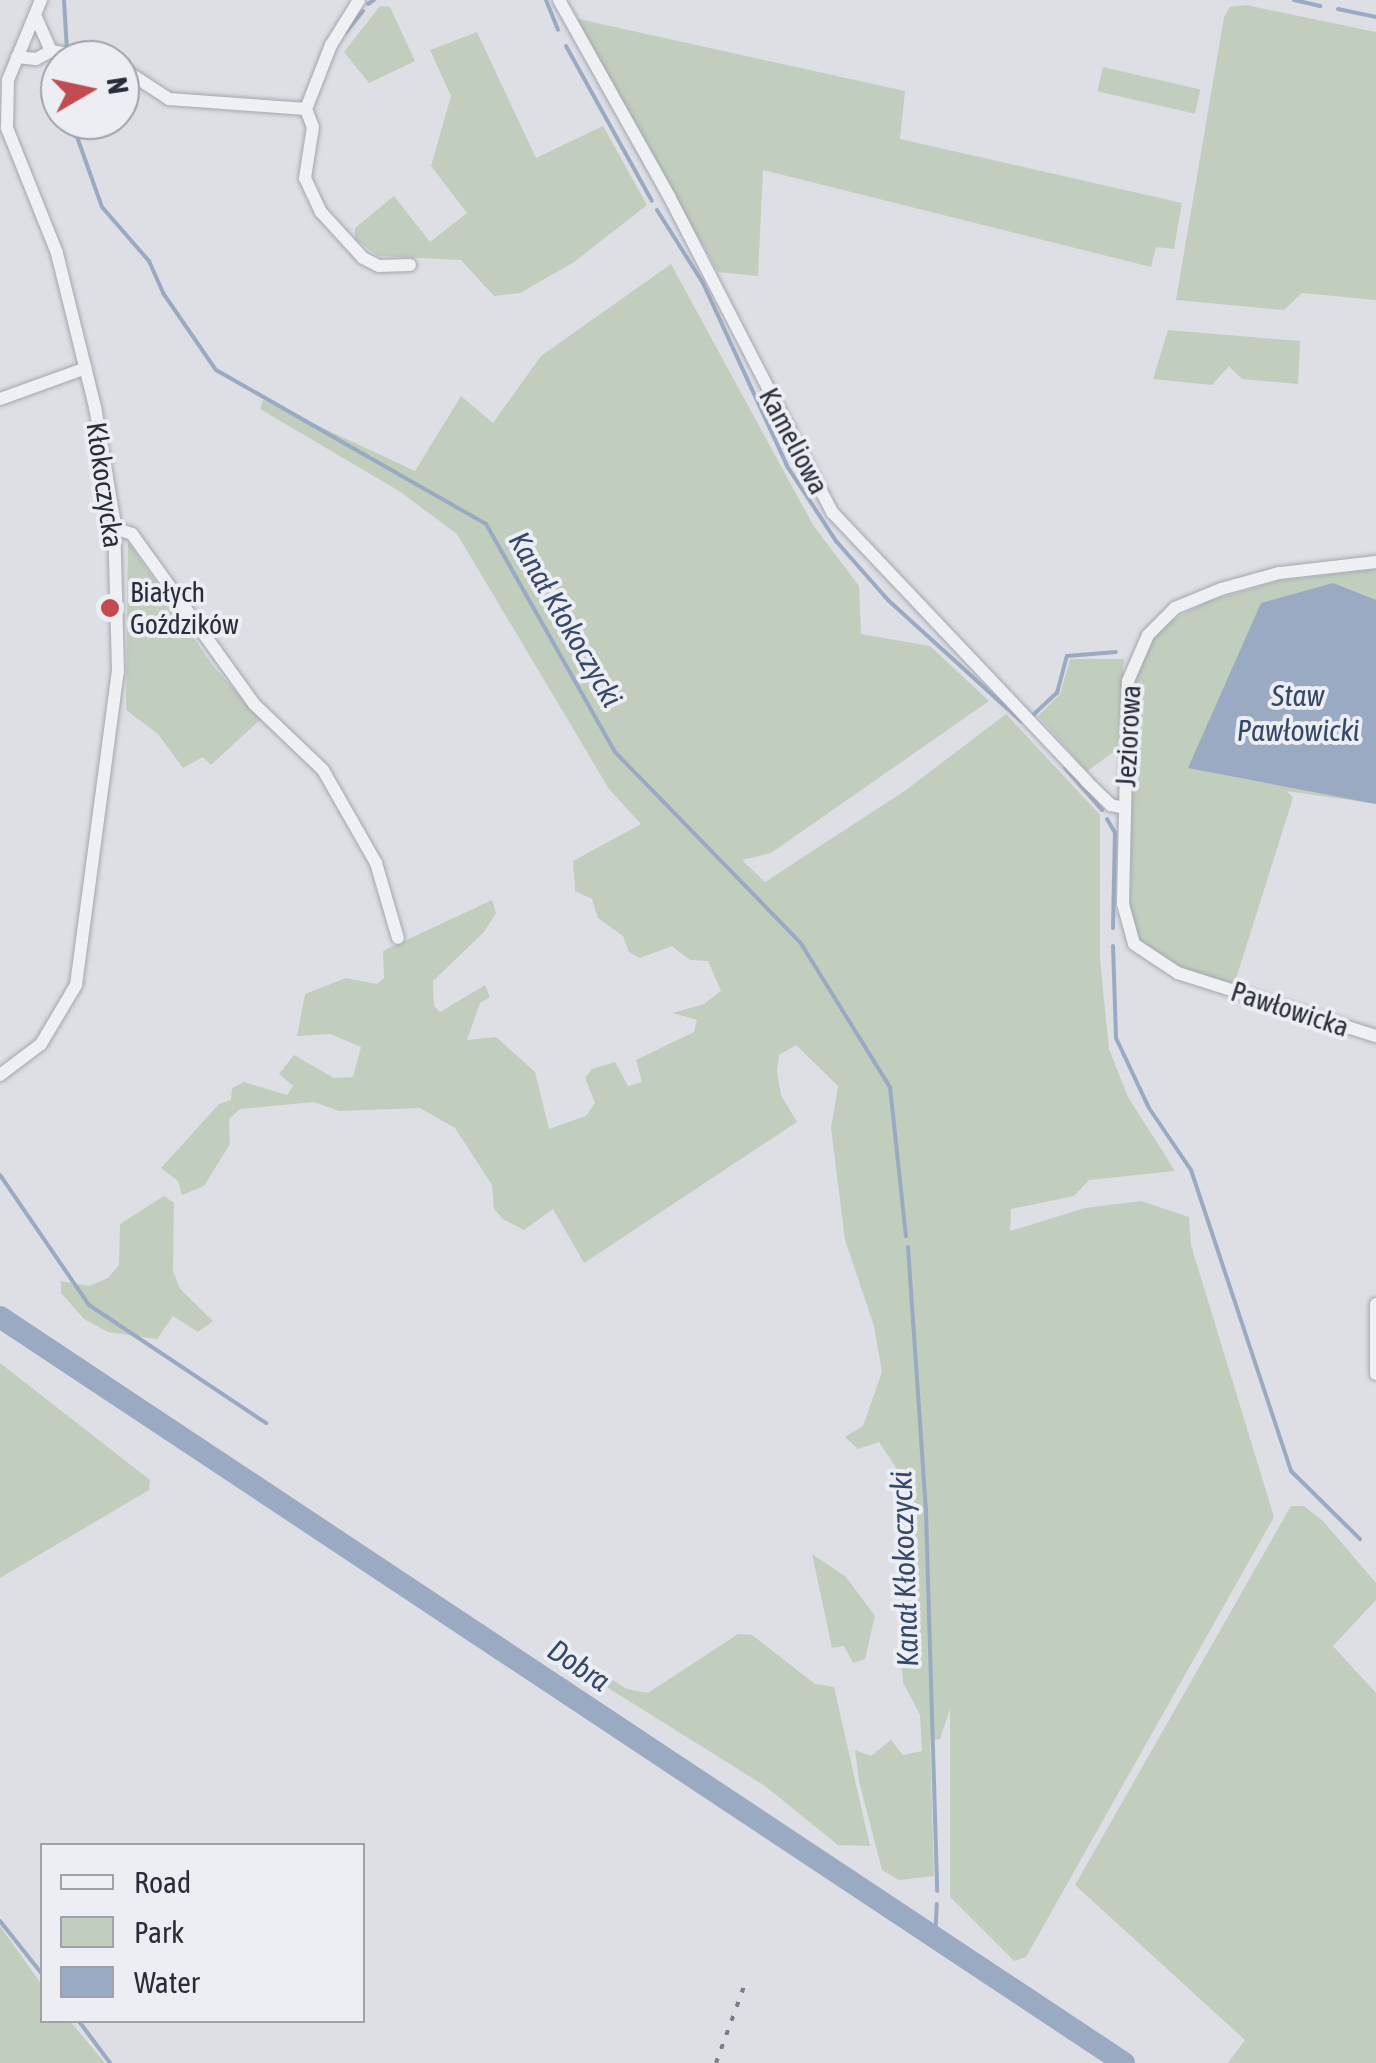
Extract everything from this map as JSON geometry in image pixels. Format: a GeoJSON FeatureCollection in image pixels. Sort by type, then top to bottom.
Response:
{"type":"FeatureCollection","features":[{"type":"Feature","properties":{"kind":"street","name":"Kłokoczycka"},"geometry":{"type":"LineString","coordinates":[[0,1075],[58,1024],[85,945],[115,711],[114,528],[86,368],[57,252],[11,145],[6,103],[16,57],[41,0]]}},
{"type":"Feature","properties":{"kind":"street"},"geometry":{"type":"LineString","coordinates":[[359,0],[330,45],[306,109],[313,127],[304,178],[321,212],[363,258],[379,266],[410,265]]}},
{"type":"Feature","properties":{"kind":"street","name":"Kameliowa"},"geometry":{"type":"LineString","coordinates":[[559,0],[696,246],[832,512],[1086,781],[1110,805],[1124,808]]}},
{"type":"Feature","properties":{"kind":"street"},"geometry":{"type":"LineString","coordinates":[[35,14],[53,40]]}},
{"type":"Feature","properties":{"kind":"street"},"geometry":{"type":"LineString","coordinates":[[16,57],[40,58]]}},
{"type":"Feature","properties":{"kind":"street"},"geometry":{"type":"LineString","coordinates":[[140,81],[168,100],[306,109]]}},
{"type":"Feature","properties":{"kind":"street"},"geometry":{"type":"LineString","coordinates":[[0,398],[86,368]]}},
{"type":"Feature","properties":{"kind":"street"},"geometry":{"type":"LineString","coordinates":[[114,528],[132,534],[254,704],[323,770],[376,863],[398,938]]}},
{"type":"Feature","properties":{"kind":"street","name":"Jeziorowa"},"geometry":{"type":"LineString","coordinates":[[1204,982],[1153,959],[1127,933],[1124,808],[1128,681],[1160,620],[1194,600],[1269,576],[1376,562]]}},
{"type":"Feature","properties":{"kind":"street","name":"Pawłowicka"},"geometry":{"type":"LineString","coordinates":[[1204,982],[1376,1036]]}},
{"type":"Feature","properties":{"kind":"street"},"geometry":{"type":"LineString","coordinates":[[1376,1304],[1376,1374]]}},
{"type":"Feature","properties":{"kind":"green space"},"geometry":{"type":"Polygon","coordinates":[[[1246,5],[1376,32],[1376,300],[1302,293],[1284,310],[1176,300],[1224,17],[1230,7],[1246,5]]]}},
{"type":"Feature","properties":{"kind":"green space"},"geometry":{"type":"Polygon","coordinates":[[[380,6],[390,7],[415,61],[369,83],[344,52],[380,6]]]}},
{"type":"Feature","properties":{"kind":"green space"},"geometry":{"type":"Polygon","coordinates":[[[574,18],[905,91],[900,139],[1182,203],[1174,249],[1156,247],[1151,267],[763,170],[758,276],[718,272],[574,18]]]}},
{"type":"Feature","properties":{"kind":"green space"},"geometry":{"type":"Polygon","coordinates":[[[477,32],[536,158],[603,126],[647,205],[574,262],[520,293],[494,296],[461,260],[378,256],[355,239],[355,228],[394,196],[430,242],[467,213],[431,166],[451,96],[430,50],[477,32]]]}},
{"type":"Feature","properties":{"kind":"green space"},"geometry":{"type":"Polygon","coordinates":[[[1103,67],[1200,89],[1195,114],[1097,91],[1103,67]]]}},
{"type":"Feature","properties":{"kind":"green space"},"geometry":{"type":"Polygon","coordinates":[[[671,264],[813,525],[859,586],[861,634],[930,646],[989,701],[771,853],[742,860],[765,882],[906,790],[1006,714],[1100,815],[1100,960],[1109,1049],[1128,1097],[1175,1171],[1089,1180],[1074,1196],[1011,1209],[1010,1231],[1085,1208],[1141,1201],[1189,1217],[1191,1245],[1274,1517],[1026,1957],[1014,1961],[950,1897],[950,1709],[940,1739],[930,1740],[934,1876],[899,1880],[882,1870],[859,1781],[855,1750],[871,1756],[891,1740],[903,1755],[922,1751],[920,1715],[903,1682],[899,1630],[917,1615],[913,1523],[901,1475],[879,1442],[858,1449],[845,1437],[863,1426],[882,1372],[874,1326],[845,1240],[831,1128],[838,1086],[796,1045],[779,1055],[777,1072],[781,1095],[797,1122],[584,1263],[553,1209],[524,1230],[503,1219],[494,1209],[492,1185],[455,1128],[420,1108],[339,1111],[314,1102],[240,1109],[229,1119],[230,1144],[204,1186],[182,1195],[178,1181],[161,1168],[219,1104],[231,1100],[232,1088],[244,1082],[287,1095],[293,1086],[279,1074],[294,1055],[334,1078],[353,1077],[361,1047],[330,1034],[297,1036],[305,994],[346,978],[377,984],[384,978],[383,951],[492,900],[496,913],[484,932],[433,981],[434,1006],[440,1012],[485,985],[490,997],[480,1003],[467,1040],[496,1037],[535,1072],[549,1129],[586,1116],[595,1103],[585,1078],[592,1069],[615,1062],[628,1086],[642,1082],[636,1060],[694,1032],[697,1020],[673,1013],[704,1004],[721,991],[708,961],[690,960],[672,946],[640,958],[629,952],[623,936],[598,918],[592,899],[575,891],[573,861],[641,824],[609,789],[457,534],[399,491],[260,409],[263,400],[415,471],[461,396],[493,423],[541,356],[671,264]]]}},
{"type":"Feature","properties":{"kind":"green space"},"geometry":{"type":"Polygon","coordinates":[[[1168,330],[1300,341],[1298,384],[1242,379],[1229,366],[1212,385],[1153,379],[1168,330]]]}},
{"type":"Feature","properties":{"kind":"green space"},"geometry":{"type":"Polygon","coordinates":[[[128,541],[213,666],[261,719],[211,765],[203,757],[183,768],[158,734],[126,710],[128,541]]]}},
{"type":"Feature","properties":{"kind":"green space"},"geometry":{"type":"Polygon","coordinates":[[[1376,569],[1376,804],[1287,791],[1293,798],[1234,985],[1173,965],[1143,945],[1130,923],[1133,684],[1144,651],[1163,625],[1206,602],[1277,581],[1376,569]]]}},
{"type":"Feature","properties":{"kind":"green space"},"geometry":{"type":"Polygon","coordinates":[[[1070,659],[1124,659],[1118,749],[1087,771],[1038,716],[1060,694],[1070,659]]]}},
{"type":"Feature","properties":{"kind":"green space"},"geometry":{"type":"Polygon","coordinates":[[[164,1196],[174,1203],[173,1271],[180,1289],[213,1321],[198,1332],[173,1316],[157,1339],[108,1332],[84,1319],[61,1293],[61,1281],[89,1286],[108,1278],[119,1265],[120,1224],[164,1196]]]}},
{"type":"Feature","properties":{"kind":"green space"},"geometry":{"type":"Polygon","coordinates":[[[0,1363],[150,1480],[149,1490],[0,1578],[0,1363]]]}},
{"type":"Feature","properties":{"kind":"green space"},"geometry":{"type":"Polygon","coordinates":[[[1291,1506],[1304,1506],[1323,1521],[1376,1583],[1376,1600],[1333,1646],[1376,1693],[1376,2063],[1228,2063],[1245,2040],[1075,1885],[1291,1506]]]}},
{"type":"Feature","properties":{"kind":"green space"},"geometry":{"type":"Polygon","coordinates":[[[812,1554],[846,1577],[875,1616],[865,1659],[853,1663],[844,1646],[832,1648],[812,1554]]]}},
{"type":"Feature","properties":{"kind":"green space"},"geometry":{"type":"Polygon","coordinates":[[[738,1634],[752,1635],[815,1684],[834,1687],[870,1846],[838,1845],[765,1786],[546,1649],[554,1644],[627,1689],[648,1693],[738,1634]]]}},
{"type":"Feature","properties":{"kind":"green space"},"geometry":{"type":"Polygon","coordinates":[[[0,1926],[40,1982],[40,2023],[72,2023],[105,2063],[0,2063],[0,1926]]]}},
{"type":"Feature","properties":{"kind":"water","name":"Staw Pawłowicki"},"geometry":{"type":"Polygon","coordinates":[[[1333,583],[1376,600],[1376,804],[1188,768],[1261,603],[1333,583]]]}},
{"type":"Feature","properties":{"kind":"waterway","name":"Kanał Kłokoczycki"},"geometry":{"type":"LineString","coordinates":[[64,0],[66,40]]}},
{"type":"Feature","properties":{"kind":"waterway"},"geometry":{"type":"LineString","coordinates":[[368,4],[374,0]]}},
{"type":"Feature","properties":{"kind":"waterway"},"geometry":{"type":"LineString","coordinates":[[546,0],[558,30]]}},
{"type":"Feature","properties":{"kind":"waterway"},"geometry":{"type":"LineString","coordinates":[[1294,0],[1320,6]]}},
{"type":"Feature","properties":{"kind":"waterway"},"geometry":{"type":"LineString","coordinates":[[1338,9],[1376,17]]}},
{"type":"Feature","properties":{"kind":"waterway"},"geometry":{"type":"LineString","coordinates":[[346,32],[363,11]]}},
{"type":"Feature","properties":{"kind":"waterway"},"geometry":{"type":"LineString","coordinates":[[566,46],[652,201]]}},
{"type":"Feature","properties":{"kind":"waterway","name":"Kanał Kłokoczycki"},"geometry":{"type":"LineString","coordinates":[[78,140],[102,207],[149,261],[163,293],[216,370],[486,524],[615,752],[800,942],[890,1087],[906,1236]]}},
{"type":"Feature","properties":{"kind":"waterway"},"geometry":{"type":"LineString","coordinates":[[657,210],[703,283],[787,466],[836,541],[888,600],[1021,721]]}},
{"type":"Feature","properties":{"kind":"waterway"},"geometry":{"type":"LineString","coordinates":[[1033,715],[1057,693],[1067,656],[1116,652]]}},
{"type":"Feature","properties":{"kind":"waterway"},"geometry":{"type":"LineString","coordinates":[[1065,768],[1102,810]]}},
{"type":"Feature","properties":{"kind":"waterway"},"geometry":{"type":"LineString","coordinates":[[1107,819],[1115,833],[1113,928]]}},
{"type":"Feature","properties":{"kind":"waterway"},"geometry":{"type":"LineString","coordinates":[[1113,946],[1116,1038],[1149,1108],[1191,1170],[1291,1471],[1360,1539]]}},
{"type":"Feature","properties":{"kind":"waterway"},"geometry":{"type":"LineString","coordinates":[[0,1175],[89,1305],[266,1423]]}},
{"type":"Feature","properties":{"kind":"waterway","name":"Kanał Kłokoczycki"},"geometry":{"type":"LineString","coordinates":[[908,1247],[926,1513],[937,1891]]}},
{"type":"Feature","properties":{"kind":"waterway","name":"Dobra"},"geometry":{"type":"LineString","coordinates":[[0,1317],[1124,2063]]}},
{"type":"Feature","properties":{"kind":"waterway","name":"Kanał Kłokoczycki"},"geometry":{"type":"LineString","coordinates":[[935,1939],[937,1904]]}},
{"type":"Feature","properties":{"kind":"waterway"},"geometry":{"type":"LineString","coordinates":[[0,1921],[40,1971]]}},
{"type":"Feature","properties":{"kind":"waterway"},"geometry":{"type":"LineString","coordinates":[[80,2023],[110,2063]]}},
{"type":"Feature","properties":{"kind":"railway"},"geometry":{"type":"LineString","coordinates":[[716,2063],[746,1981]]}},
{"type":"Feature","properties":{"kind":"place","name":"Białych Goździków"},"geometry":{"type":"Point","coordinates":[110,608]}}]}
